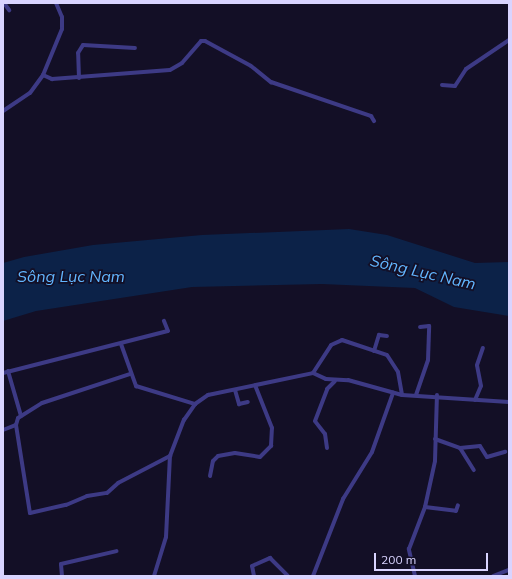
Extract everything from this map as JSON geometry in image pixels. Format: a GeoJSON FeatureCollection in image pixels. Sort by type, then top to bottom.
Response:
{"type":"FeatureCollection","features":[{"type":"Feature","properties":{"kind":"street"},"geometry":{"type":"LineString","coordinates":[[4,3],[9,10]]}},
{"type":"Feature","properties":{"kind":"street"},"geometry":{"type":"LineString","coordinates":[[3,111],[30,93],[43,75],[62,29],[62,17],[56,3]]}},
{"type":"Feature","properties":{"kind":"street"},"geometry":{"type":"LineString","coordinates":[[442,85],[455,86],[466,69],[509,40]]}},
{"type":"Feature","properties":{"kind":"street"},"geometry":{"type":"LineString","coordinates":[[43,75],[56,81],[170,70],[182,64],[201,41],[205,41],[251,66],[271,82],[371,116],[374,120]]}},
{"type":"Feature","properties":{"kind":"street"},"geometry":{"type":"LineString","coordinates":[[80,78],[78,53],[83,45],[135,48]]}},
{"type":"Feature","properties":{"kind":"street"},"geometry":{"type":"LineString","coordinates":[[21,416],[5,372],[122,344],[168,331],[164,321]]}},
{"type":"Feature","properties":{"kind":"street"},"geometry":{"type":"LineString","coordinates":[[416,395],[428,360],[429,326],[420,327]]}},
{"type":"Feature","properties":{"kind":"street"},"geometry":{"type":"LineString","coordinates":[[374,351],[379,335],[387,336]]}},
{"type":"Feature","properties":{"kind":"street"},"geometry":{"type":"LineString","coordinates":[[313,373],[331,345],[339,340],[374,351],[390,359],[400,378],[402,395]]}},
{"type":"Feature","properties":{"kind":"street"},"geometry":{"type":"LineString","coordinates":[[122,344],[130,374],[138,387],[195,404]]}},
{"type":"Feature","properties":{"kind":"street"},"geometry":{"type":"LineString","coordinates":[[475,400],[481,386],[477,365],[483,348]]}},
{"type":"Feature","properties":{"kind":"street"},"geometry":{"type":"LineString","coordinates":[[154,576],[166,537],[170,456],[184,420],[195,404],[217,392],[235,390],[313,373],[335,381],[348,380],[402,395],[437,395],[475,400],[509,402]]}},
{"type":"Feature","properties":{"kind":"street"},"geometry":{"type":"LineString","coordinates":[[130,374],[42,403],[21,416],[16,425],[30,513],[66,505],[87,496],[108,493],[118,483],[170,456]]}},
{"type":"Feature","properties":{"kind":"street"},"geometry":{"type":"LineString","coordinates":[[327,448],[325,434],[315,421],[327,389],[335,381]]}},
{"type":"Feature","properties":{"kind":"street"},"geometry":{"type":"LineString","coordinates":[[210,476],[213,461],[218,456],[235,453],[260,457],[271,446],[272,428],[255,385]]}},
{"type":"Feature","properties":{"kind":"street"},"geometry":{"type":"LineString","coordinates":[[235,390],[239,404],[248,402]]}},
{"type":"Feature","properties":{"kind":"street"},"geometry":{"type":"LineString","coordinates":[[314,576],[343,499],[372,452],[393,393]]}},
{"type":"Feature","properties":{"kind":"street"},"geometry":{"type":"LineString","coordinates":[[415,576],[409,549],[425,507],[434,461],[437,395]]}},
{"type":"Feature","properties":{"kind":"street"},"geometry":{"type":"LineString","coordinates":[[3,430],[16,425]]}},
{"type":"Feature","properties":{"kind":"street"},"geometry":{"type":"LineString","coordinates":[[435,439],[460,448],[480,446],[487,457],[505,452]]}},
{"type":"Feature","properties":{"kind":"street"},"geometry":{"type":"LineString","coordinates":[[460,448],[474,470]]}},
{"type":"Feature","properties":{"kind":"street"},"geometry":{"type":"LineString","coordinates":[[425,507],[456,511],[458,505]]}},
{"type":"Feature","properties":{"kind":"street"},"geometry":{"type":"LineString","coordinates":[[62,576],[61,564],[118,551]]}},
{"type":"Feature","properties":{"kind":"street"},"geometry":{"type":"LineString","coordinates":[[254,576],[252,566],[270,558],[288,576]]}},
{"type":"Feature","properties":{"kind":"street"},"geometry":{"type":"LineString","coordinates":[[493,576],[509,570]]}},
{"type":"Feature","properties":{"kind":"water","name":"Sông Lục Nam"},"geometry":{"type":"Polygon","coordinates":[[[349,229],[387,235],[475,263],[509,262],[509,316],[454,307],[415,288],[322,284],[192,287],[36,311],[3,321],[3,263],[24,257],[93,245],[202,235],[349,229]]]}}]}
